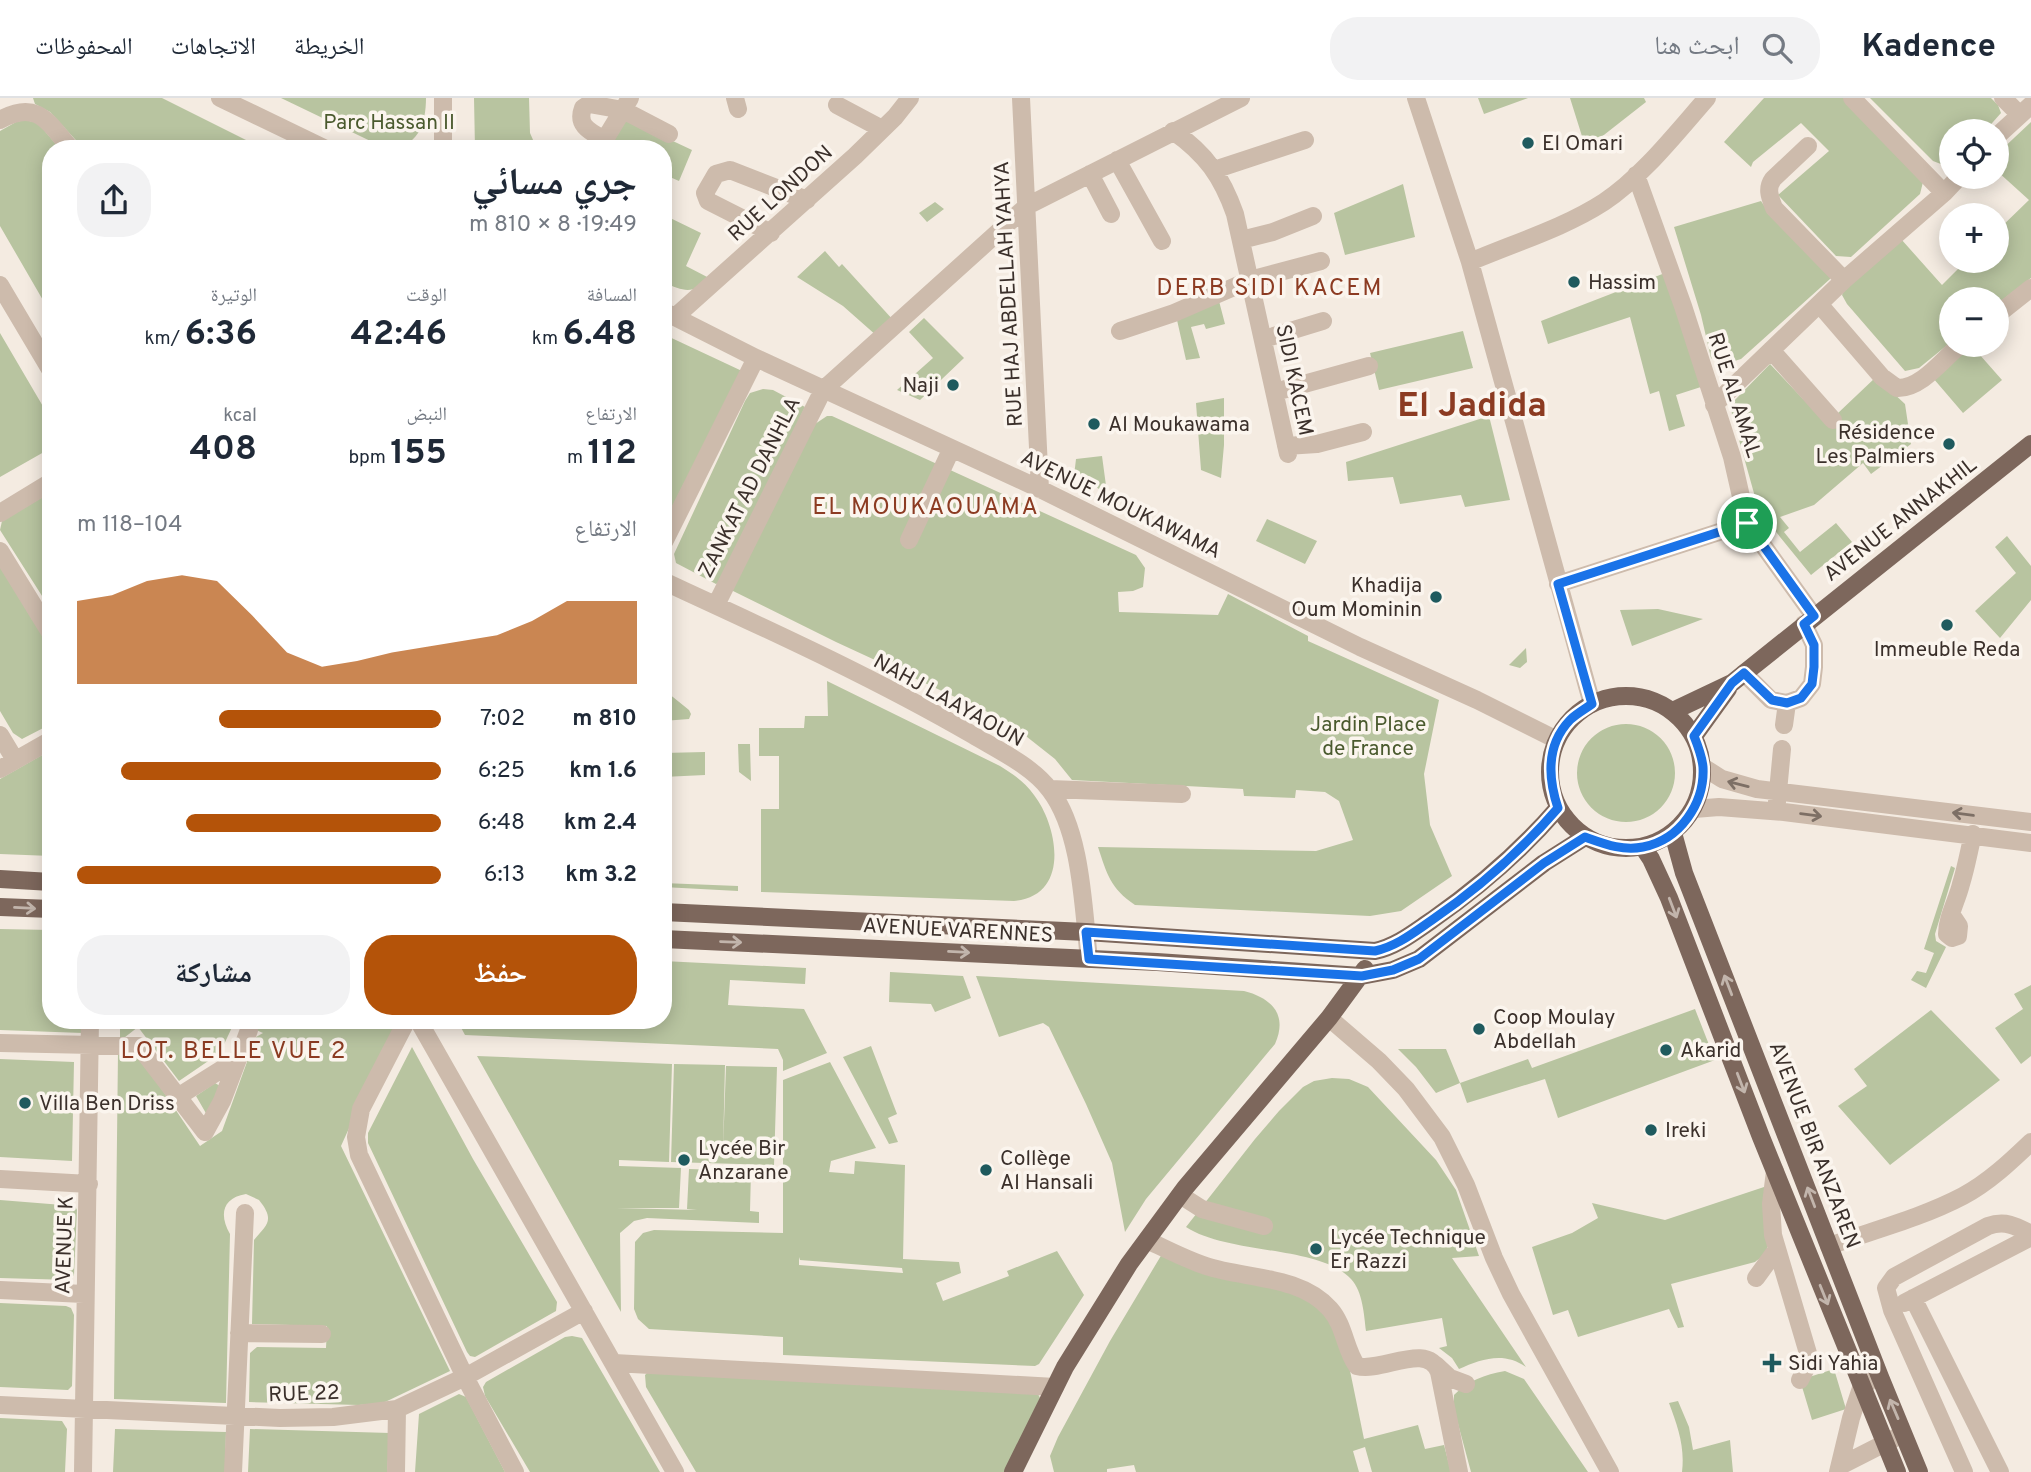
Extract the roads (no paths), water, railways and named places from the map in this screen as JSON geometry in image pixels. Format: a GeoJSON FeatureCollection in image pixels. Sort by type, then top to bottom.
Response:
{"type":"FeatureCollection","features":[{"type":"Feature","properties":{"kind":"main road","name":"AVENUE ANNAKHIL"},"geometry":{"type":"LineString","coordinates":[[1673,711],[1695,703],[1738,678],[2031,444]]}},
{"type":"Feature","properties":{"kind":"main road","name":"AVENUE ANNAKHIL"},"geometry":{"type":"LineString","coordinates":[[1694,736],[1738,678]]}},
{"type":"Feature","properties":{"kind":"main road"},"geometry":{"type":"LineString","coordinates":[[1633,696],[1654,701],[1673,711],[1694,736],[1703,767],[1702,789],[1694,809],[1673,833],[1659,842],[1643,847],[1613,848],[1585,837],[1570,824],[1558,808],[1551,787],[1550,766],[1557,740],[1569,721],[1592,704],[1612,697],[1633,696]]}},
{"type":"Feature","properties":{"kind":"main road","name":"AVENUE VARENNES"},"geometry":{"type":"LineString","coordinates":[[672,912],[1086,932],[1375,951],[1397,944],[1462,898],[1512,857],[1558,808]]}},
{"type":"Feature","properties":{"kind":"main road","name":"AVENUE BIR ANZAREN"},"geometry":{"type":"LineString","coordinates":[[1673,833],[1684,873],[1880,1377],[1920,1472]]}},
{"type":"Feature","properties":{"kind":"main road","name":"AVENUE VARENNES"},"geometry":{"type":"LineString","coordinates":[[672,939],[1089,959],[1362,976],[1393,970],[1419,959],[1544,863],[1585,837]]}},
{"type":"Feature","properties":{"kind":"main road"},"geometry":{"type":"LineString","coordinates":[[1643,847],[1669,898],[1775,1171],[1897,1472]]}},
{"type":"Feature","properties":{"kind":"main road"},"geometry":{"type":"LineString","coordinates":[[0,879],[42,881]]}},
{"type":"Feature","properties":{"kind":"main road"},"geometry":{"type":"LineString","coordinates":[[0,907],[42,909]]}},
{"type":"Feature","properties":{"kind":"main road"},"geometry":{"type":"LineString","coordinates":[[811,945],[812,918]]}},
{"type":"Feature","properties":{"kind":"main road"},"geometry":{"type":"LineString","coordinates":[[1013,1472],[1055,1387],[1147,1240],[1238,1123],[1329,1018],[1362,976],[1375,951]]}},
{"type":"Feature","properties":{"kind":"street"},"geometry":{"type":"LineString","coordinates":[[220,98],[307,140]]}},
{"type":"Feature","properties":{"kind":"street"},"geometry":{"type":"LineString","coordinates":[[443,98],[443,140]]}},
{"type":"Feature","properties":{"kind":"street","name":"RUE LONDON"},"geometry":{"type":"LineString","coordinates":[[672,312],[771,233],[882,129],[909,98]]}},
{"type":"Feature","properties":{"kind":"street","name":"RUE HAJ ABDELLAH YAHYA"},"geometry":{"type":"LineString","coordinates":[[1021,98],[1040,489]]}},
{"type":"Feature","properties":{"kind":"street"},"geometry":{"type":"LineString","coordinates":[[823,390],[1027,206],[1241,98]]}},
{"type":"Feature","properties":{"kind":"street"},"geometry":{"type":"LineString","coordinates":[[1416,98],[1470,262],[1592,704]]}},
{"type":"Feature","properties":{"kind":"street"},"geometry":{"type":"LineString","coordinates":[[1470,262],[1605,201],[1636,175],[1707,98]]}},
{"type":"Feature","properties":{"kind":"street"},"geometry":{"type":"LineString","coordinates":[[1852,98],[1944,193]]}},
{"type":"Feature","properties":{"kind":"street"},"geometry":{"type":"LineString","coordinates":[[2003,98],[2025,110],[2009,125]]}},
{"type":"Feature","properties":{"kind":"street"},"geometry":{"type":"LineString","coordinates":[[0,120],[26,104],[44,118],[63,140]]}},
{"type":"Feature","properties":{"kind":"street"},"geometry":{"type":"LineString","coordinates":[[598,140],[584,128],[581,114],[583,107],[589,104],[627,104],[669,134]]}},
{"type":"Feature","properties":{"kind":"street"},"geometry":{"type":"LineString","coordinates":[[604,140],[627,104]]}},
{"type":"Feature","properties":{"kind":"street"},"geometry":{"type":"LineString","coordinates":[[836,105],[882,129]]}},
{"type":"Feature","properties":{"kind":"street","name":"SIDI KACEM"},"geometry":{"type":"LineString","coordinates":[[1173,131],[1184,138],[1214,170],[1227,190],[1241,240],[1287,450],[1363,432]]}},
{"type":"Feature","properties":{"kind":"street"},"geometry":{"type":"LineString","coordinates":[[1214,170],[1305,139]]}},
{"type":"Feature","properties":{"kind":"street"},"geometry":{"type":"LineString","coordinates":[[1808,146],[1773,179],[1769,185],[1769,194],[1774,208],[1844,280]]}},
{"type":"Feature","properties":{"kind":"street"},"geometry":{"type":"LineString","coordinates":[[1116,160],[1162,241]]}},
{"type":"Feature","properties":{"kind":"street"},"geometry":{"type":"LineString","coordinates":[[771,233],[708,201],[705,193],[716,174],[730,170],[807,200]]}},
{"type":"Feature","properties":{"kind":"street"},"geometry":{"type":"LineString","coordinates":[[1090,174],[1111,215]]}},
{"type":"Feature","properties":{"kind":"street","name":"RUE AL AMAL"},"geometry":{"type":"LineString","coordinates":[[1636,175],[1683,306],[1737,475],[1747,523],[1809,620],[1814,645],[1813,678],[1807,693],[1787,703]]}},
{"type":"Feature","properties":{"kind":"street"},"geometry":{"type":"LineString","coordinates":[[1714,405],[1844,280],[1948,189]]}},
{"type":"Feature","properties":{"kind":"street"},"geometry":{"type":"LineString","coordinates":[[1241,240],[1273,232],[1313,216]]}},
{"type":"Feature","properties":{"kind":"street"},"geometry":{"type":"LineString","coordinates":[[1120,331],[1174,313],[1250,280],[1321,261]]}},
{"type":"Feature","properties":{"kind":"street"},"geometry":{"type":"LineString","coordinates":[[2009,305],[2031,288]]}},
{"type":"Feature","properties":{"kind":"street"},"geometry":{"type":"LineString","coordinates":[[3,296],[42,356]]}},
{"type":"Feature","properties":{"kind":"street"},"geometry":{"type":"LineString","coordinates":[[1820,305],[1882,377],[1897,387],[1918,382],[1946,357]]}},
{"type":"Feature","properties":{"kind":"street","name":"AVENUE MOUKAWAMA"},"geometry":{"type":"LineString","coordinates":[[672,316],[755,358],[1040,489],[1335,635],[1557,740]]}},
{"type":"Feature","properties":{"kind":"street"},"geometry":{"type":"LineString","coordinates":[[1264,340],[1323,321]]}},
{"type":"Feature","properties":{"kind":"street"},"geometry":{"type":"LineString","coordinates":[[1771,350],[1833,420]]}},
{"type":"Feature","properties":{"kind":"street"},"geometry":{"type":"LineString","coordinates":[[672,526],[755,358]]}},
{"type":"Feature","properties":{"kind":"street"},"geometry":{"type":"LineString","coordinates":[[1275,392],[1369,366]]}},
{"type":"Feature","properties":{"kind":"street","name":"ZANKAT AD DANHLA"},"geometry":{"type":"LineString","coordinates":[[716,605],[823,390]]}},
{"type":"Feature","properties":{"kind":"street"},"geometry":{"type":"LineString","coordinates":[[909,540],[951,450]]}},
{"type":"Feature","properties":{"kind":"street"},"geometry":{"type":"LineString","coordinates":[[0,513],[42,487]]}},
{"type":"Feature","properties":{"kind":"street"},"geometry":{"type":"LineString","coordinates":[[1558,584],[1747,523]]}},
{"type":"Feature","properties":{"kind":"street"},"geometry":{"type":"LineString","coordinates":[[0,551],[42,619]]}},
{"type":"Feature","properties":{"kind":"street","name":"NAHJ LAAYAOUN"},"geometry":{"type":"LineString","coordinates":[[672,585],[933,712],[1009,756],[1050,789],[1069,830],[1076,855],[1089,959]]}},
{"type":"Feature","properties":{"kind":"street"},"geometry":{"type":"LineString","coordinates":[[1738,678],[1767,698],[1787,703],[1784,725]]}},
{"type":"Feature","properties":{"kind":"street"},"geometry":{"type":"LineString","coordinates":[[0,735],[8,765],[42,745]]}},
{"type":"Feature","properties":{"kind":"street"},"geometry":{"type":"LineString","coordinates":[[1777,812],[1782,749]]}},
{"type":"Feature","properties":{"kind":"street"},"geometry":{"type":"LineString","coordinates":[[1703,767],[1731,783],[2031,822]]}},
{"type":"Feature","properties":{"kind":"street"},"geometry":{"type":"LineString","coordinates":[[1050,789],[1182,794]]}},
{"type":"Feature","properties":{"kind":"street"},"geometry":{"type":"LineString","coordinates":[[1694,809],[1719,807],[1777,812],[2031,843]]}},
{"type":"Feature","properties":{"kind":"street"},"geometry":{"type":"LineString","coordinates":[[1951,914],[1962,883],[1973,834]]}},
{"type":"Feature","properties":{"kind":"street"},"geometry":{"type":"LineString","coordinates":[[1329,1018],[1388,1071],[1426,1114],[1442,1137],[1511,1294],[1610,1472]]}},
{"type":"Feature","properties":{"kind":"street","name":"AVENUE K"},"geometry":{"type":"LineString","coordinates":[[83,1472],[90,1029]]}},
{"type":"Feature","properties":{"kind":"street"},"geometry":{"type":"LineString","coordinates":[[402,1029],[361,1109],[356,1138],[359,1155],[465,1377],[515,1472]]}},
{"type":"Feature","properties":{"kind":"street"},"geometry":{"type":"LineString","coordinates":[[423,1029],[675,1472]]}},
{"type":"Feature","properties":{"kind":"street"},"geometry":{"type":"LineString","coordinates":[[0,1043],[139,1046],[205,1132],[222,1101],[249,1030]]}},
{"type":"Feature","properties":{"kind":"street"},"geometry":{"type":"LineString","coordinates":[[179,1096],[238,1059]]}},
{"type":"Feature","properties":{"kind":"street"},"geometry":{"type":"LineString","coordinates":[[1829,1246],[1963,1196],[2003,1170],[2031,1142]]}},
{"type":"Feature","properties":{"kind":"street"},"geometry":{"type":"LineString","coordinates":[[1775,1171],[1771,1204],[1773,1235],[1810,1360],[1800,1380]]}},
{"type":"Feature","properties":{"kind":"street"},"geometry":{"type":"LineString","coordinates":[[0,1179],[89,1184]]}},
{"type":"Feature","properties":{"kind":"street"},"geometry":{"type":"LineString","coordinates":[[1180,1195],[1202,1209],[1264,1226]]}},
{"type":"Feature","properties":{"kind":"street"},"geometry":{"type":"LineString","coordinates":[[233,1472],[245,1213]]}},
{"type":"Feature","properties":{"kind":"street"},"geometry":{"type":"LineString","coordinates":[[1964,1472],[1892,1310],[1886,1289],[1894,1277],[1997,1222],[2007,1223],[2031,1235]]}},
{"type":"Feature","properties":{"kind":"street"},"geometry":{"type":"LineString","coordinates":[[1892,1310],[2031,1235]]}},
{"type":"Feature","properties":{"kind":"street"},"geometry":{"type":"LineString","coordinates":[[1147,1240],[1205,1265],[1302,1289],[1329,1307],[1338,1318],[1357,1366],[1378,1367],[1429,1358],[1450,1378],[1465,1384]]}},
{"type":"Feature","properties":{"kind":"street"},"geometry":{"type":"LineString","coordinates":[[1756,1278],[1777,1249]]}},
{"type":"Feature","properties":{"kind":"street"},"geometry":{"type":"LineString","coordinates":[[0,1290],[84,1294]]}},
{"type":"Feature","properties":{"kind":"street"},"geometry":{"type":"LineString","coordinates":[[1913,1298],[2000,1472]]}},
{"type":"Feature","properties":{"kind":"street","name":"RUE 22"},"geometry":{"type":"LineString","coordinates":[[0,1405],[235,1417],[333,1417],[397,1409],[465,1377],[584,1311]]}},
{"type":"Feature","properties":{"kind":"street"},"geometry":{"type":"LineString","coordinates":[[239,1333],[322,1334]]}},
{"type":"Feature","properties":{"kind":"street"},"geometry":{"type":"LineString","coordinates":[[614,1363],[1055,1387]]}},
{"type":"Feature","properties":{"kind":"street"},"geometry":{"type":"LineString","coordinates":[[1436,1365],[1459,1472]]}},
{"type":"Feature","properties":{"kind":"street"},"geometry":{"type":"LineString","coordinates":[[1839,1469],[1862,1385],[1880,1377]]}},
{"type":"Feature","properties":{"kind":"street"},"geometry":{"type":"LineString","coordinates":[[396,1472],[397,1409]]}},
{"type":"Feature","properties":{"kind":"street"},"geometry":{"type":"LineString","coordinates":[[1839,1469],[1884,1441],[1904,1433]]}},
{"type":"Feature","properties":{"kind":"place","name":"El Omari"},"geometry":{"type":"Point","coordinates":[1528,143]}},
{"type":"Feature","properties":{"kind":"place","name":"Hassim"},"geometry":{"type":"Point","coordinates":[1574,282]}},
{"type":"Feature","properties":{"kind":"place","name":"Naji"},"geometry":{"type":"Point","coordinates":[953,385]}},
{"type":"Feature","properties":{"kind":"place","name":"Al Moukawama"},"geometry":{"type":"Point","coordinates":[1094,424]}},
{"type":"Feature","properties":{"kind":"place","name":"Résidence Les Palmiers"},"geometry":{"type":"Point","coordinates":[1949,444]}},
{"type":"Feature","properties":{"kind":"place","name":"Khadija Oum Mominin"},"geometry":{"type":"Point","coordinates":[1436,597]}},
{"type":"Feature","properties":{"kind":"place","name":"Immeuble Reda"},"geometry":{"type":"Point","coordinates":[1947,625]}},
{"type":"Feature","properties":{"kind":"place","name":"Coop Moulay Abdellah"},"geometry":{"type":"Point","coordinates":[1479,1029]}},
{"type":"Feature","properties":{"kind":"place","name":"Akarid"},"geometry":{"type":"Point","coordinates":[1666,1050]}},
{"type":"Feature","properties":{"kind":"place","name":"Villa Ben Driss"},"geometry":{"type":"Point","coordinates":[25,1103]}},
{"type":"Feature","properties":{"kind":"place","name":"Ireki"},"geometry":{"type":"Point","coordinates":[1651,1130]}},
{"type":"Feature","properties":{"kind":"place","name":"Lycée Bir Anzarane"},"geometry":{"type":"Point","coordinates":[684,1160]}},
{"type":"Feature","properties":{"kind":"place","name":"Collège Al Hansali"},"geometry":{"type":"Point","coordinates":[986,1170]}},
{"type":"Feature","properties":{"kind":"place","name":"Lycée Technique Er Razzi"},"geometry":{"type":"Point","coordinates":[1316,1249]}},
{"type":"Feature","properties":{"kind":"place","name":"Sidi Yahia"},"geometry":{"type":"Point","coordinates":[1772,1363]}},
{"type":"Feature","properties":{"kind":"district","name":"DERB SIDI KACEM"},"geometry":{"type":"Point","coordinates":[1270,287]}},
{"type":"Feature","properties":{"kind":"district","name":"El Jadida"},"geometry":{"type":"Point","coordinates":[1472,404]}},
{"type":"Feature","properties":{"kind":"district","name":"EL MOUKAOUAMA"},"geometry":{"type":"Point","coordinates":[926,506]}},
{"type":"Feature","properties":{"kind":"district","name":"LOT. BELLE VUE 2"},"geometry":{"type":"Point","coordinates":[234,1050]}},
{"type":"Feature","properties":{"kind":"park label","name":"Parc Hassan II"},"geometry":{"type":"Point","coordinates":[389,122]}},
{"type":"Feature","properties":{"kind":"park label","name":"Jardin Place de France"},"geometry":{"type":"Point","coordinates":[1368,736]}}]}
